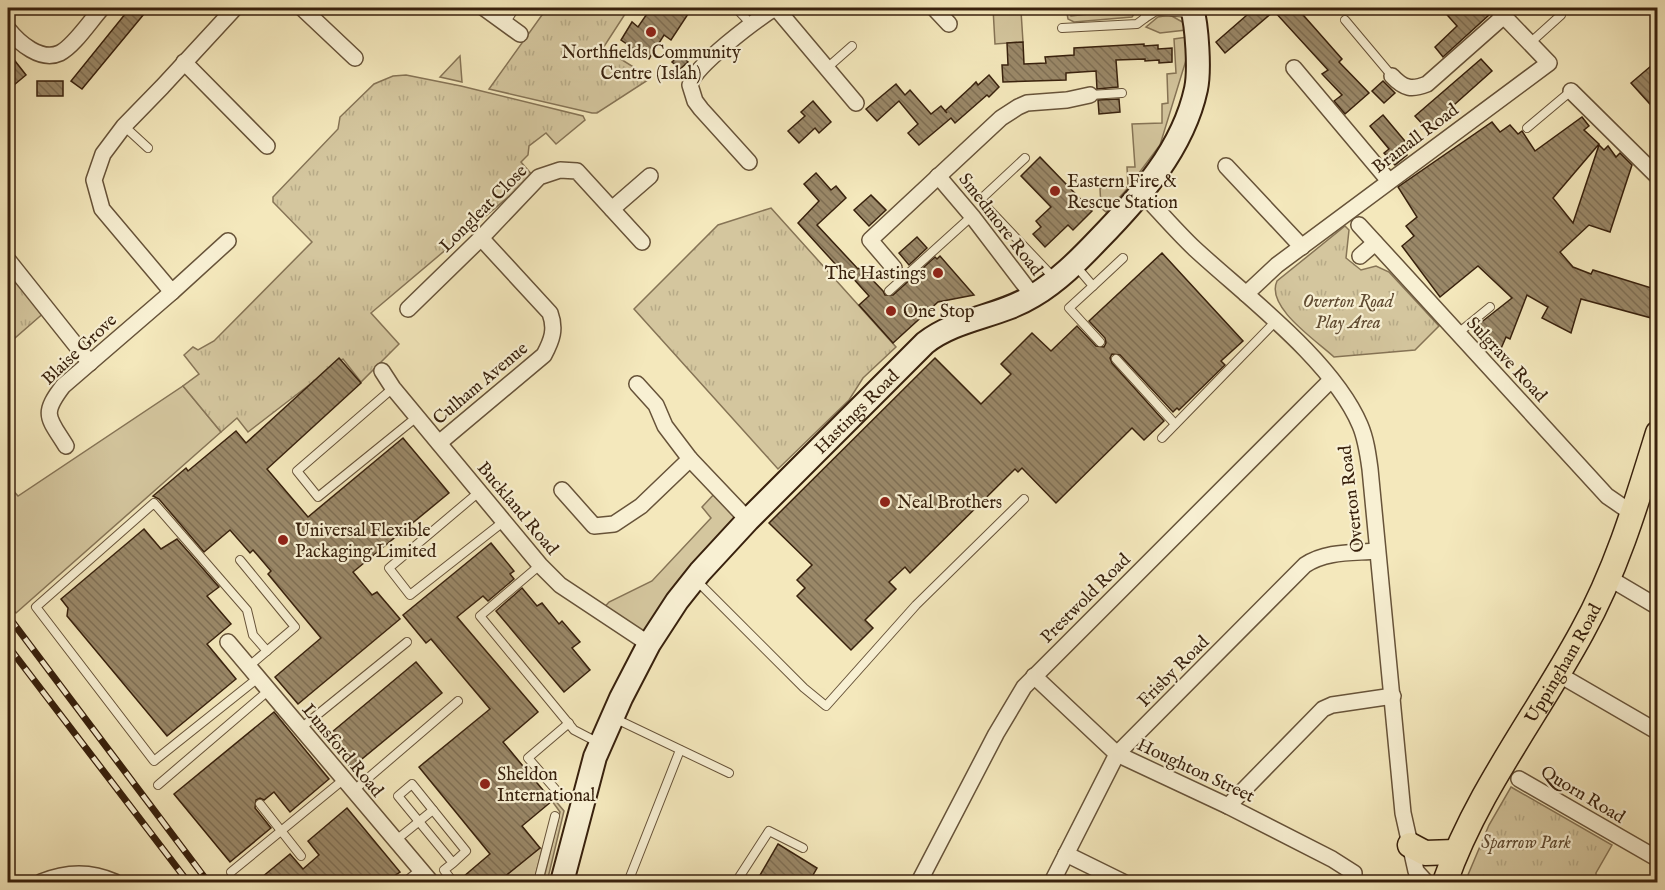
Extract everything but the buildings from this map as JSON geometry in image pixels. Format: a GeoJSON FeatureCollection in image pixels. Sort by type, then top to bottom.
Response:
{"type":"FeatureCollection","features":[{"type":"Feature","properties":{"kind":"main road","name":"Uppingham Road"},"geometry":{"type":"LineString","coordinates":[[1445,882],[1455,852],[1501,768],[1582,632],[1609,578],[1634,511],[1651,480],[1658,433]]}},
{"type":"Feature","properties":{"kind":"main road"},"geometry":{"type":"LineString","coordinates":[[1410,845],[1425,853],[1455,852]]}},
{"type":"Feature","properties":{"kind":"street"},"geometry":{"type":"LineString","coordinates":[[8,29],[24,46],[48,56],[61,53],[102,8]]}},
{"type":"Feature","properties":{"kind":"street"},"geometry":{"type":"LineString","coordinates":[[172,292],[102,209],[94,180],[103,154],[124,126],[232,8]]}},
{"type":"Feature","properties":{"kind":"street"},"geometry":{"type":"LineString","coordinates":[[302,8],[356,58]]}},
{"type":"Feature","properties":{"kind":"street"},"geometry":{"type":"LineString","coordinates":[[484,8],[520,34]]}},
{"type":"Feature","properties":{"kind":"street"},"geometry":{"type":"LineString","coordinates":[[749,162],[694,101],[690,86],[698,71],[751,24],[776,8],[856,103]]}},
{"type":"Feature","properties":{"kind":"street"},"geometry":{"type":"LineString","coordinates":[[934,8],[949,24]]}},
{"type":"Feature","properties":{"kind":"street","name":"Hastings Road"},"geometry":{"type":"LineString","coordinates":[[562,882],[580,809],[612,717],[649,644],[677,601],[748,520],[932,338],[957,324],[994,314],[1033,296],[1074,264],[1142,192],[1170,153],[1186,122],[1197,87],[1197,51],[1193,10]]}},
{"type":"Feature","properties":{"kind":"street"},"geometry":{"type":"LineString","coordinates":[[1392,76],[1400,85],[1408,88],[1428,84],[1500,12]]}},
{"type":"Feature","properties":{"kind":"street","name":"Bramall Road"},"geometry":{"type":"LineString","coordinates":[[1246,294],[1277,265],[1549,63],[1500,12]]}},
{"type":"Feature","properties":{"kind":"street"},"geometry":{"type":"LineString","coordinates":[[184,62],[267,146]]}},
{"type":"Feature","properties":{"kind":"street"},"geometry":{"type":"LineString","coordinates":[[1294,68],[1389,181]]}},
{"type":"Feature","properties":{"kind":"street"},"geometry":{"type":"LineString","coordinates":[[1571,91],[1658,177]]}},
{"type":"Feature","properties":{"kind":"street","name":"Smedmore Road"},"geometry":{"type":"LineString","coordinates":[[894,268],[870,240],[1001,118],[1027,103],[1067,100],[1090,94]]}},
{"type":"Feature","properties":{"kind":"street"},"geometry":{"type":"LineString","coordinates":[[1226,166],[1302,247]]}},
{"type":"Feature","properties":{"kind":"street","name":"Longleat Close"},"geometry":{"type":"LineString","coordinates":[[408,309],[481,238],[539,177],[560,170],[577,171],[642,242]]}},
{"type":"Feature","properties":{"kind":"street"},"geometry":{"type":"LineString","coordinates":[[612,209],[650,176]]}},
{"type":"Feature","properties":{"kind":"street","name":"Smedmore Road"},"geometry":{"type":"LineString","coordinates":[[938,176],[972,216],[1033,296]]}},
{"type":"Feature","properties":{"kind":"street","name":"Overton Road"},"geometry":{"type":"LineString","coordinates":[[1142,192],[1193,247],[1246,294],[1331,380],[1359,424],[1366,444],[1370,469],[1403,813],[1416,871],[1426,882]]}},
{"type":"Feature","properties":{"kind":"street","name":"Sulgrave Road"},"geometry":{"type":"LineString","coordinates":[[1359,225],[1607,496],[1623,507],[1634,511]]}},
{"type":"Feature","properties":{"kind":"street","name":"Culham Avenue"},"geometry":{"type":"LineString","coordinates":[[439,443],[544,355],[552,340],[554,324],[550,313],[481,238]]}},
{"type":"Feature","properties":{"kind":"street","name":"Blaise Grove"},"geometry":{"type":"LineString","coordinates":[[66,446],[50,420],[49,404],[63,386],[228,241]]}},
{"type":"Feature","properties":{"kind":"street"},"geometry":{"type":"LineString","coordinates":[[1360,256],[1375,243]]}},
{"type":"Feature","properties":{"kind":"street"},"geometry":{"type":"LineString","coordinates":[[8,260],[90,363]]}},
{"type":"Feature","properties":{"kind":"street","name":"Buckland Road"},"geometry":{"type":"LineString","coordinates":[[382,371],[393,388],[540,565],[560,585],[649,644]]}},
{"type":"Feature","properties":{"kind":"street","name":"Prestwold Road"},"geometry":{"type":"LineString","coordinates":[[919,882],[1013,703],[1034,676],[1331,380]]}},
{"type":"Feature","properties":{"kind":"street"},"geometry":{"type":"LineString","coordinates":[[637,384],[656,405],[665,426],[690,459],[748,520]]}},
{"type":"Feature","properties":{"kind":"street"},"geometry":{"type":"LineString","coordinates":[[562,490],[594,526],[614,524],[641,506],[690,459]]}},
{"type":"Feature","properties":{"kind":"street","name":"Frisby Road"},"geometry":{"type":"LineString","coordinates":[[1052,882],[1118,754],[1305,565],[1316,557],[1331,554],[1377,551]]}},
{"type":"Feature","properties":{"kind":"street"},"geometry":{"type":"LineString","coordinates":[[1609,578],[1658,607]]}},
{"type":"Feature","properties":{"kind":"street","name":"Lunsford Road"},"geometry":{"type":"LineString","coordinates":[[228,642],[431,882]]}},
{"type":"Feature","properties":{"kind":"street"},"geometry":{"type":"LineString","coordinates":[[1558,674],[1658,732]]}},
{"type":"Feature","properties":{"kind":"street","name":"Houghton Street"},"geometry":{"type":"LineString","coordinates":[[1034,676],[1118,754],[1332,859],[1354,873],[1357,881]]}},
{"type":"Feature","properties":{"kind":"street"},"geometry":{"type":"LineString","coordinates":[[1228,806],[1323,710],[1332,705],[1393,696]]}},
{"type":"Feature","properties":{"kind":"street","name":"Quorn Road"},"geometry":{"type":"LineString","coordinates":[[1519,779],[1658,859]]}},
{"type":"Feature","properties":{"kind":"street"},"geometry":{"type":"LineString","coordinates":[[1066,854],[1123,882]]}},
{"type":"Feature","properties":{"kind":"street"},"geometry":{"type":"LineString","coordinates":[[41,882],[68,874],[97,876],[115,882]]}},
{"type":"Feature","properties":{"kind":"lane"},"geometry":{"type":"LineString","coordinates":[[505,23],[515,8]]}},
{"type":"Feature","properties":{"kind":"lane"},"geometry":{"type":"LineString","coordinates":[[736,8],[751,24]]}},
{"type":"Feature","properties":{"kind":"lane"},"geometry":{"type":"LineString","coordinates":[[1145,8],[1145,18]]}},
{"type":"Feature","properties":{"kind":"lane"},"geometry":{"type":"LineString","coordinates":[[1062,28],[1137,24],[1156,11],[1193,10]]}},
{"type":"Feature","properties":{"kind":"lane"},"geometry":{"type":"LineString","coordinates":[[1530,43],[1561,15]]}},
{"type":"Feature","properties":{"kind":"lane"},"geometry":{"type":"LineString","coordinates":[[1345,20],[1392,76]]}},
{"type":"Feature","properties":{"kind":"lane"},"geometry":{"type":"LineString","coordinates":[[827,68],[852,46]]}},
{"type":"Feature","properties":{"kind":"lane"},"geometry":{"type":"LineString","coordinates":[[1527,128],[1571,91]]}},
{"type":"Feature","properties":{"kind":"lane","name":"Smedmore Road"},"geometry":{"type":"LineString","coordinates":[[1090,94],[1122,93]]}},
{"type":"Feature","properties":{"kind":"lane"},"geometry":{"type":"LineString","coordinates":[[124,126],[148,148]]}},
{"type":"Feature","properties":{"kind":"lane"},"geometry":{"type":"LineString","coordinates":[[1025,158],[980,200],[1056,280]]}},
{"type":"Feature","properties":{"kind":"lane"},"geometry":{"type":"LineString","coordinates":[[889,291],[972,216]]}},
{"type":"Feature","properties":{"kind":"lane"},"geometry":{"type":"LineString","coordinates":[[1100,342],[1069,308],[1123,258]]}},
{"type":"Feature","properties":{"kind":"lane"},"geometry":{"type":"LineString","coordinates":[[1074,264],[1093,286]]}},
{"type":"Feature","properties":{"kind":"lane"},"geometry":{"type":"LineString","coordinates":[[1457,334],[1490,307]]}},
{"type":"Feature","properties":{"kind":"lane"},"geometry":{"type":"LineString","coordinates":[[1162,438],[1275,322]]}},
{"type":"Feature","properties":{"kind":"lane"},"geometry":{"type":"LineString","coordinates":[[1116,360],[1175,424]]}},
{"type":"Feature","properties":{"kind":"lane"},"geometry":{"type":"LineString","coordinates":[[393,388],[297,471],[318,497],[418,416]]}},
{"type":"Feature","properties":{"kind":"lane"},"geometry":{"type":"LineString","coordinates":[[479,492],[388,568],[410,595],[503,522]]}},
{"type":"Feature","properties":{"kind":"lane"},"geometry":{"type":"LineString","coordinates":[[695,579],[804,688],[826,706],[916,605],[1024,499]]}},
{"type":"Feature","properties":{"kind":"lane"},"geometry":{"type":"LineString","coordinates":[[240,560],[295,627],[267,651],[253,672],[154,761],[36,607],[154,503],[247,610],[254,635],[267,651]]}},
{"type":"Feature","properties":{"kind":"lane"},"geometry":{"type":"LineString","coordinates":[[540,565],[480,616],[574,730],[601,744]]}},
{"type":"Feature","properties":{"kind":"lane"},"geometry":{"type":"LineString","coordinates":[[300,729],[407,642]]}},
{"type":"Feature","properties":{"kind":"lane"},"geometry":{"type":"LineString","coordinates":[[158,785],[268,691]]}},
{"type":"Feature","properties":{"kind":"lane"},"geometry":{"type":"LineString","coordinates":[[231,872],[281,830],[348,786],[458,701]]}},
{"type":"Feature","properties":{"kind":"lane"},"geometry":{"type":"LineString","coordinates":[[612,717],[729,773]]}},
{"type":"Feature","properties":{"kind":"lane"},"geometry":{"type":"LineString","coordinates":[[563,798],[528,758],[569,723]]}},
{"type":"Feature","properties":{"kind":"lane"},"geometry":{"type":"LineString","coordinates":[[628,882],[680,750]]}},
{"type":"Feature","properties":{"kind":"lane"},"geometry":{"type":"LineString","coordinates":[[453,863],[398,795],[412,784],[466,851],[453,863],[444,870],[453,882]]}},
{"type":"Feature","properties":{"kind":"lane"},"geometry":{"type":"LineString","coordinates":[[260,804],[301,856]]}},
{"type":"Feature","properties":{"kind":"lane"},"geometry":{"type":"LineString","coordinates":[[395,842],[434,810]]}},
{"type":"Feature","properties":{"kind":"lane"},"geometry":{"type":"LineString","coordinates":[[538,882],[555,816]]}},
{"type":"Feature","properties":{"kind":"lane"},"geometry":{"type":"LineString","coordinates":[[736,882],[769,831],[803,848]]}},
{"type":"Feature","properties":{"kind":"lane"},"geometry":{"type":"LineString","coordinates":[[405,882],[420,870]]}},
{"type":"Feature","properties":{"kind":"lane"},"geometry":{"type":"LineString","coordinates":[[720,882],[721,880],[724,882]]}},
{"type":"Feature","properties":{"kind":"green space"},"geometry":{"type":"Polygon","coordinates":[[[547,8],[629,8],[603,48],[651,78],[597,113],[489,89],[547,8]]]}},
{"type":"Feature","properties":{"kind":"green space"},"geometry":{"type":"Polygon","coordinates":[[[993,8],[1014,8],[1021,11],[1023,42],[995,44],[993,8]]]}},
{"type":"Feature","properties":{"kind":"green space"},"geometry":{"type":"Polygon","coordinates":[[[1066,8],[1069,8],[1071,16],[1107,12],[1107,9],[1137,8],[1137,10],[1132,17],[1074,22],[1068,19],[1066,8]]]}},
{"type":"Feature","properties":{"kind":"green space"},"geometry":{"type":"Polygon","coordinates":[[[1170,15],[1186,24],[1186,30],[1160,33],[1146,27],[1158,17],[1170,15]]]}},
{"type":"Feature","properties":{"kind":"green space"},"geometry":{"type":"Polygon","coordinates":[[[1187,37],[1187,57],[1160,145],[1127,189],[1106,212],[1101,208],[1100,188],[1128,187],[1127,167],[1135,167],[1132,124],[1162,123],[1162,104],[1168,103],[1167,74],[1176,73],[1174,39],[1187,37]]]}},
{"type":"Feature","properties":{"kind":"green space"},"geometry":{"type":"Polygon","coordinates":[[[460,56],[462,82],[440,77],[457,59],[460,56]]]}},
{"type":"Feature","properties":{"kind":"green space"},"geometry":{"type":"Polygon","coordinates":[[[406,75],[583,116],[585,120],[556,144],[546,133],[529,146],[528,155],[521,162],[533,176],[371,313],[399,344],[361,382],[343,359],[248,432],[237,418],[221,432],[183,386],[199,374],[184,355],[193,347],[198,350],[214,341],[312,242],[273,202],[273,197],[338,129],[340,117],[374,84],[393,76],[406,75]]]}},
{"type":"Feature","properties":{"kind":"green space"},"geometry":{"type":"Polygon","coordinates":[[[771,208],[896,347],[863,378],[849,400],[778,469],[634,309],[718,225],[771,208]]]}},
{"type":"Feature","properties":{"kind":"green space","name":"Overton Road Play Area"},"geometry":{"type":"Polygon","coordinates":[[[1345,226],[1349,230],[1346,258],[1361,270],[1376,266],[1389,272],[1439,326],[1415,350],[1334,357],[1305,333],[1278,302],[1275,291],[1277,281],[1345,226]]]}},
{"type":"Feature","properties":{"kind":"green space"},"geometry":{"type":"Polygon","coordinates":[[[8,265],[46,311],[8,344],[8,265]]]}},
{"type":"Feature","properties":{"kind":"green space"},"geometry":{"type":"Polygon","coordinates":[[[183,386],[221,432],[16,613],[8,603],[8,485],[18,496],[183,386]]]}},
{"type":"Feature","properties":{"kind":"green space"},"geometry":{"type":"Polygon","coordinates":[[[716,492],[748,520],[649,644],[600,612],[609,602],[652,581],[711,518],[702,507],[716,492]]]}},
{"type":"Feature","properties":{"kind":"green space","name":"Sparrow Park"},"geometry":{"type":"Polygon","coordinates":[[[1511,787],[1612,845],[1596,873],[1596,882],[1465,882],[1489,825],[1511,787]]]}},
{"type":"Feature","properties":{"kind":"green space"},"geometry":{"type":"Polygon","coordinates":[[[554,799],[564,811],[547,882],[543,882],[560,812],[552,801],[554,799]]]}},
{"type":"Feature","properties":{"kind":"green space"},"geometry":{"type":"Polygon","coordinates":[[[540,848],[542,849],[534,882],[498,882],[540,848]]]}},
{"type":"Feature","properties":{"kind":"railway"},"geometry":{"type":"LineString","coordinates":[[8,616],[208,882]]}},
{"type":"Feature","properties":{"kind":"railway"},"geometry":{"type":"LineString","coordinates":[[8,646],[188,882]]}},
{"type":"Feature","properties":{"kind":"place","name":"Northfields Community Centre (Islah)"},"geometry":{"type":"Point","coordinates":[651,32]}},
{"type":"Feature","properties":{"kind":"place","name":"Eastern Fire & Rescue Station"},"geometry":{"type":"Point","coordinates":[1055,191]}},
{"type":"Feature","properties":{"kind":"place","name":"The Hastings"},"geometry":{"type":"Point","coordinates":[938,273]}},
{"type":"Feature","properties":{"kind":"place","name":"One Stop"},"geometry":{"type":"Point","coordinates":[891,311]}},
{"type":"Feature","properties":{"kind":"place","name":"Neal Brothers"},"geometry":{"type":"Point","coordinates":[885,502]}},
{"type":"Feature","properties":{"kind":"place","name":"Universal Flexible Packaging Limited"},"geometry":{"type":"Point","coordinates":[283,540]}},
{"type":"Feature","properties":{"kind":"place","name":"Sheldon International"},"geometry":{"type":"Point","coordinates":[485,784]}}]}
